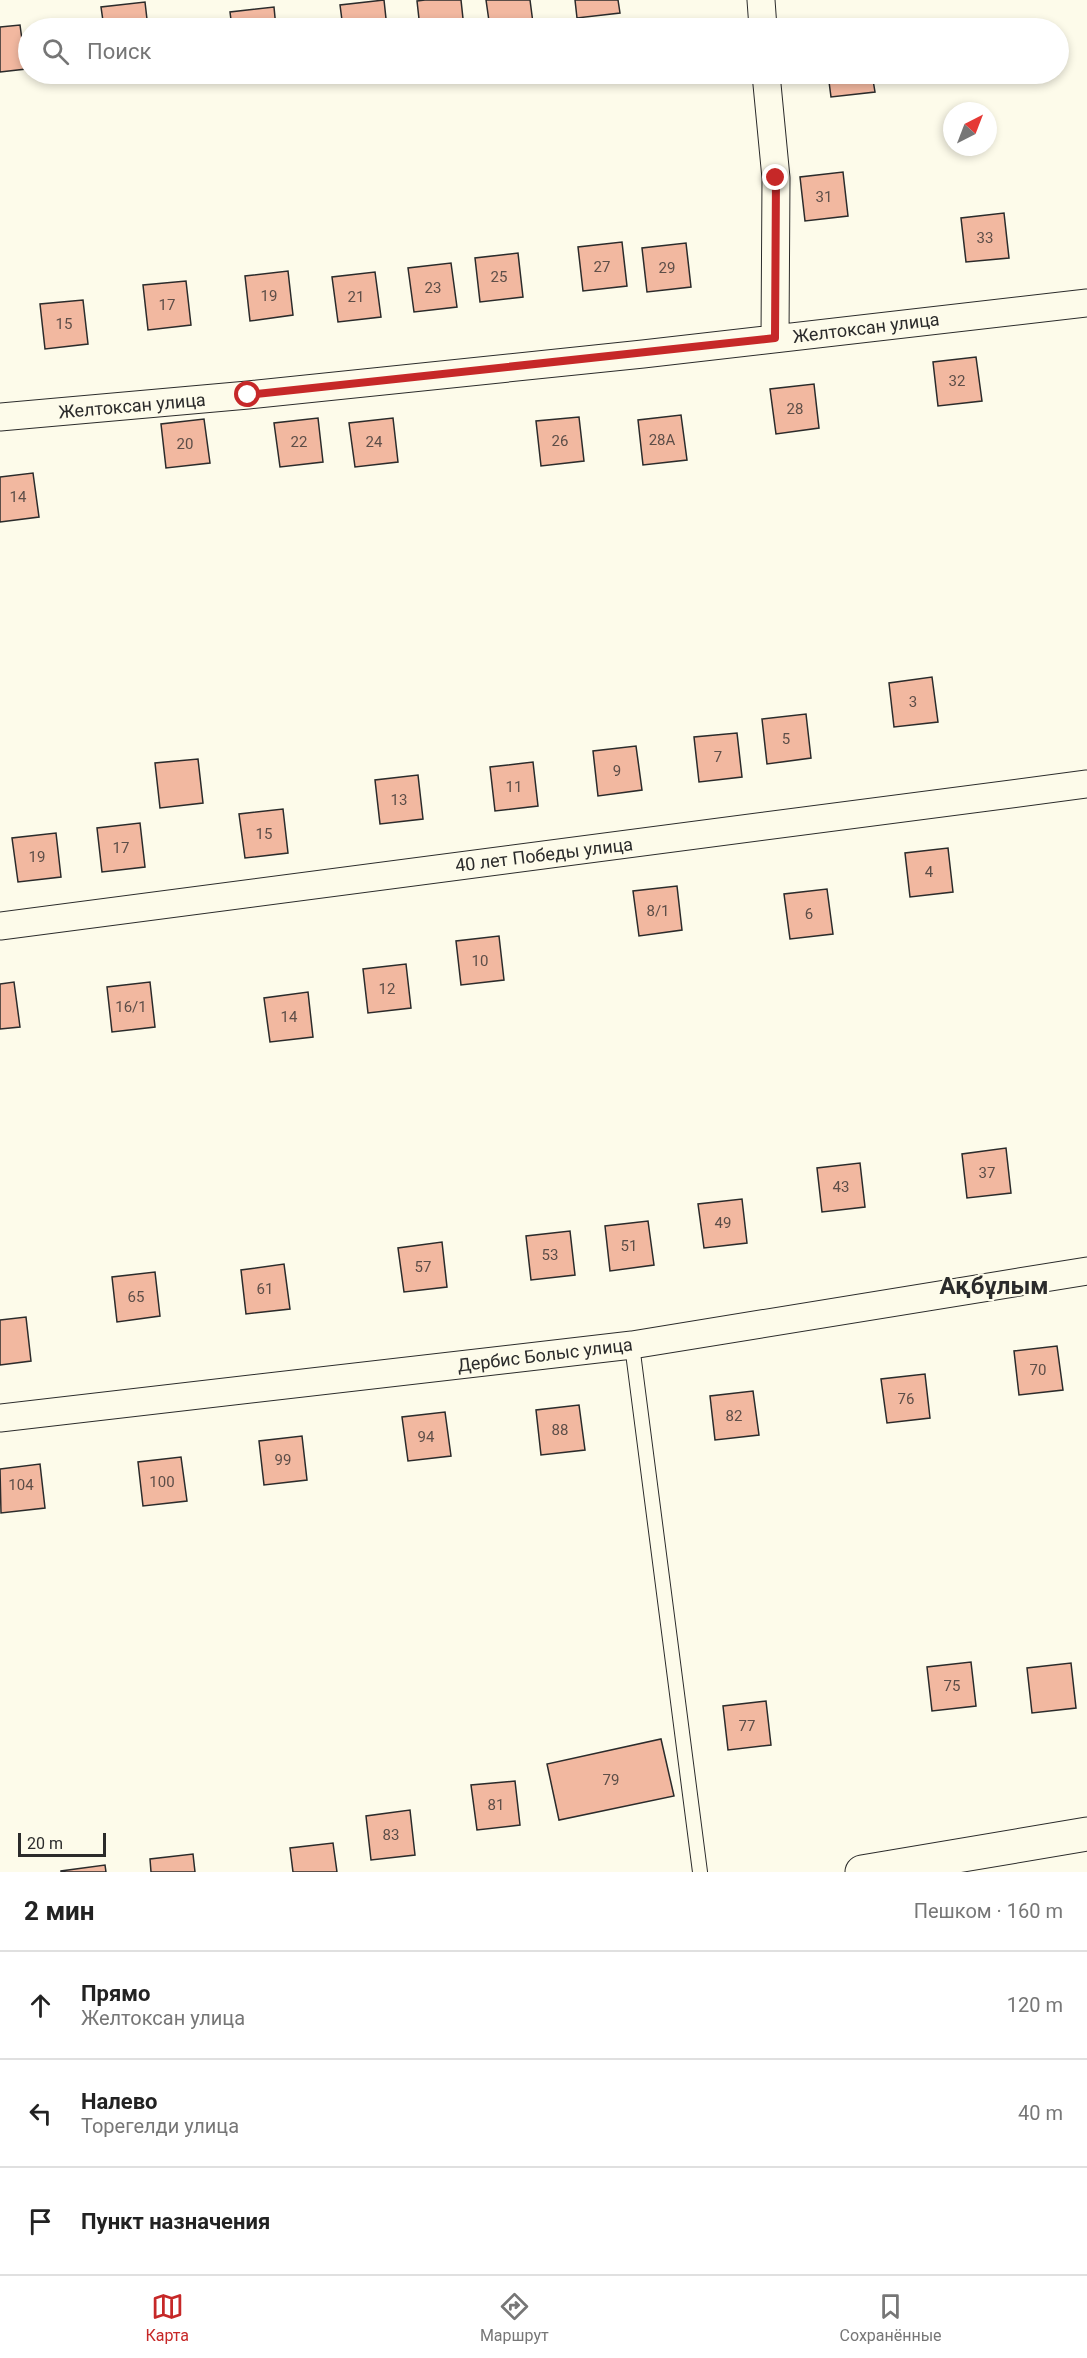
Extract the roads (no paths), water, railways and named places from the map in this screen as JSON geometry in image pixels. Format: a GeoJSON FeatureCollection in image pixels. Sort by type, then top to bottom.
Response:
{"type":"FeatureCollection","features":[{"type":"Feature","properties":{"kind":"street"},"geometry":{"type":"LineString","coordinates":[[761,0],[762,18]]}},
{"type":"Feature","properties":{"kind":"street"},"geometry":{"type":"LineString","coordinates":[[767,84],[776,178],[775,338]]}},
{"type":"Feature","properties":{"kind":"street","name":"Желтоксан улица"},"geometry":{"type":"LineString","coordinates":[[0,417],[248,395],[1087,303]]}},
{"type":"Feature","properties":{"kind":"street","name":"40 лет Победы улица"},"geometry":{"type":"LineString","coordinates":[[0,926],[1087,784]]}},
{"type":"Feature","properties":{"kind":"street","name":"Дербис Болыс улица"},"geometry":{"type":"LineString","coordinates":[[0,1418],[632,1345],[1087,1271]]}},
{"type":"Feature","properties":{"kind":"street"},"geometry":{"type":"LineString","coordinates":[[862,1872],[1087,1834]]}},
{"type":"Feature","properties":{"kind":"lane"},"geometry":{"type":"LineString","coordinates":[[632,1345],[700,1872]]}},
{"type":"Feature","properties":{"kind":"district","name":"Ақбұлым"},"geometry":{"type":"Point","coordinates":[994,1286]}}]}
